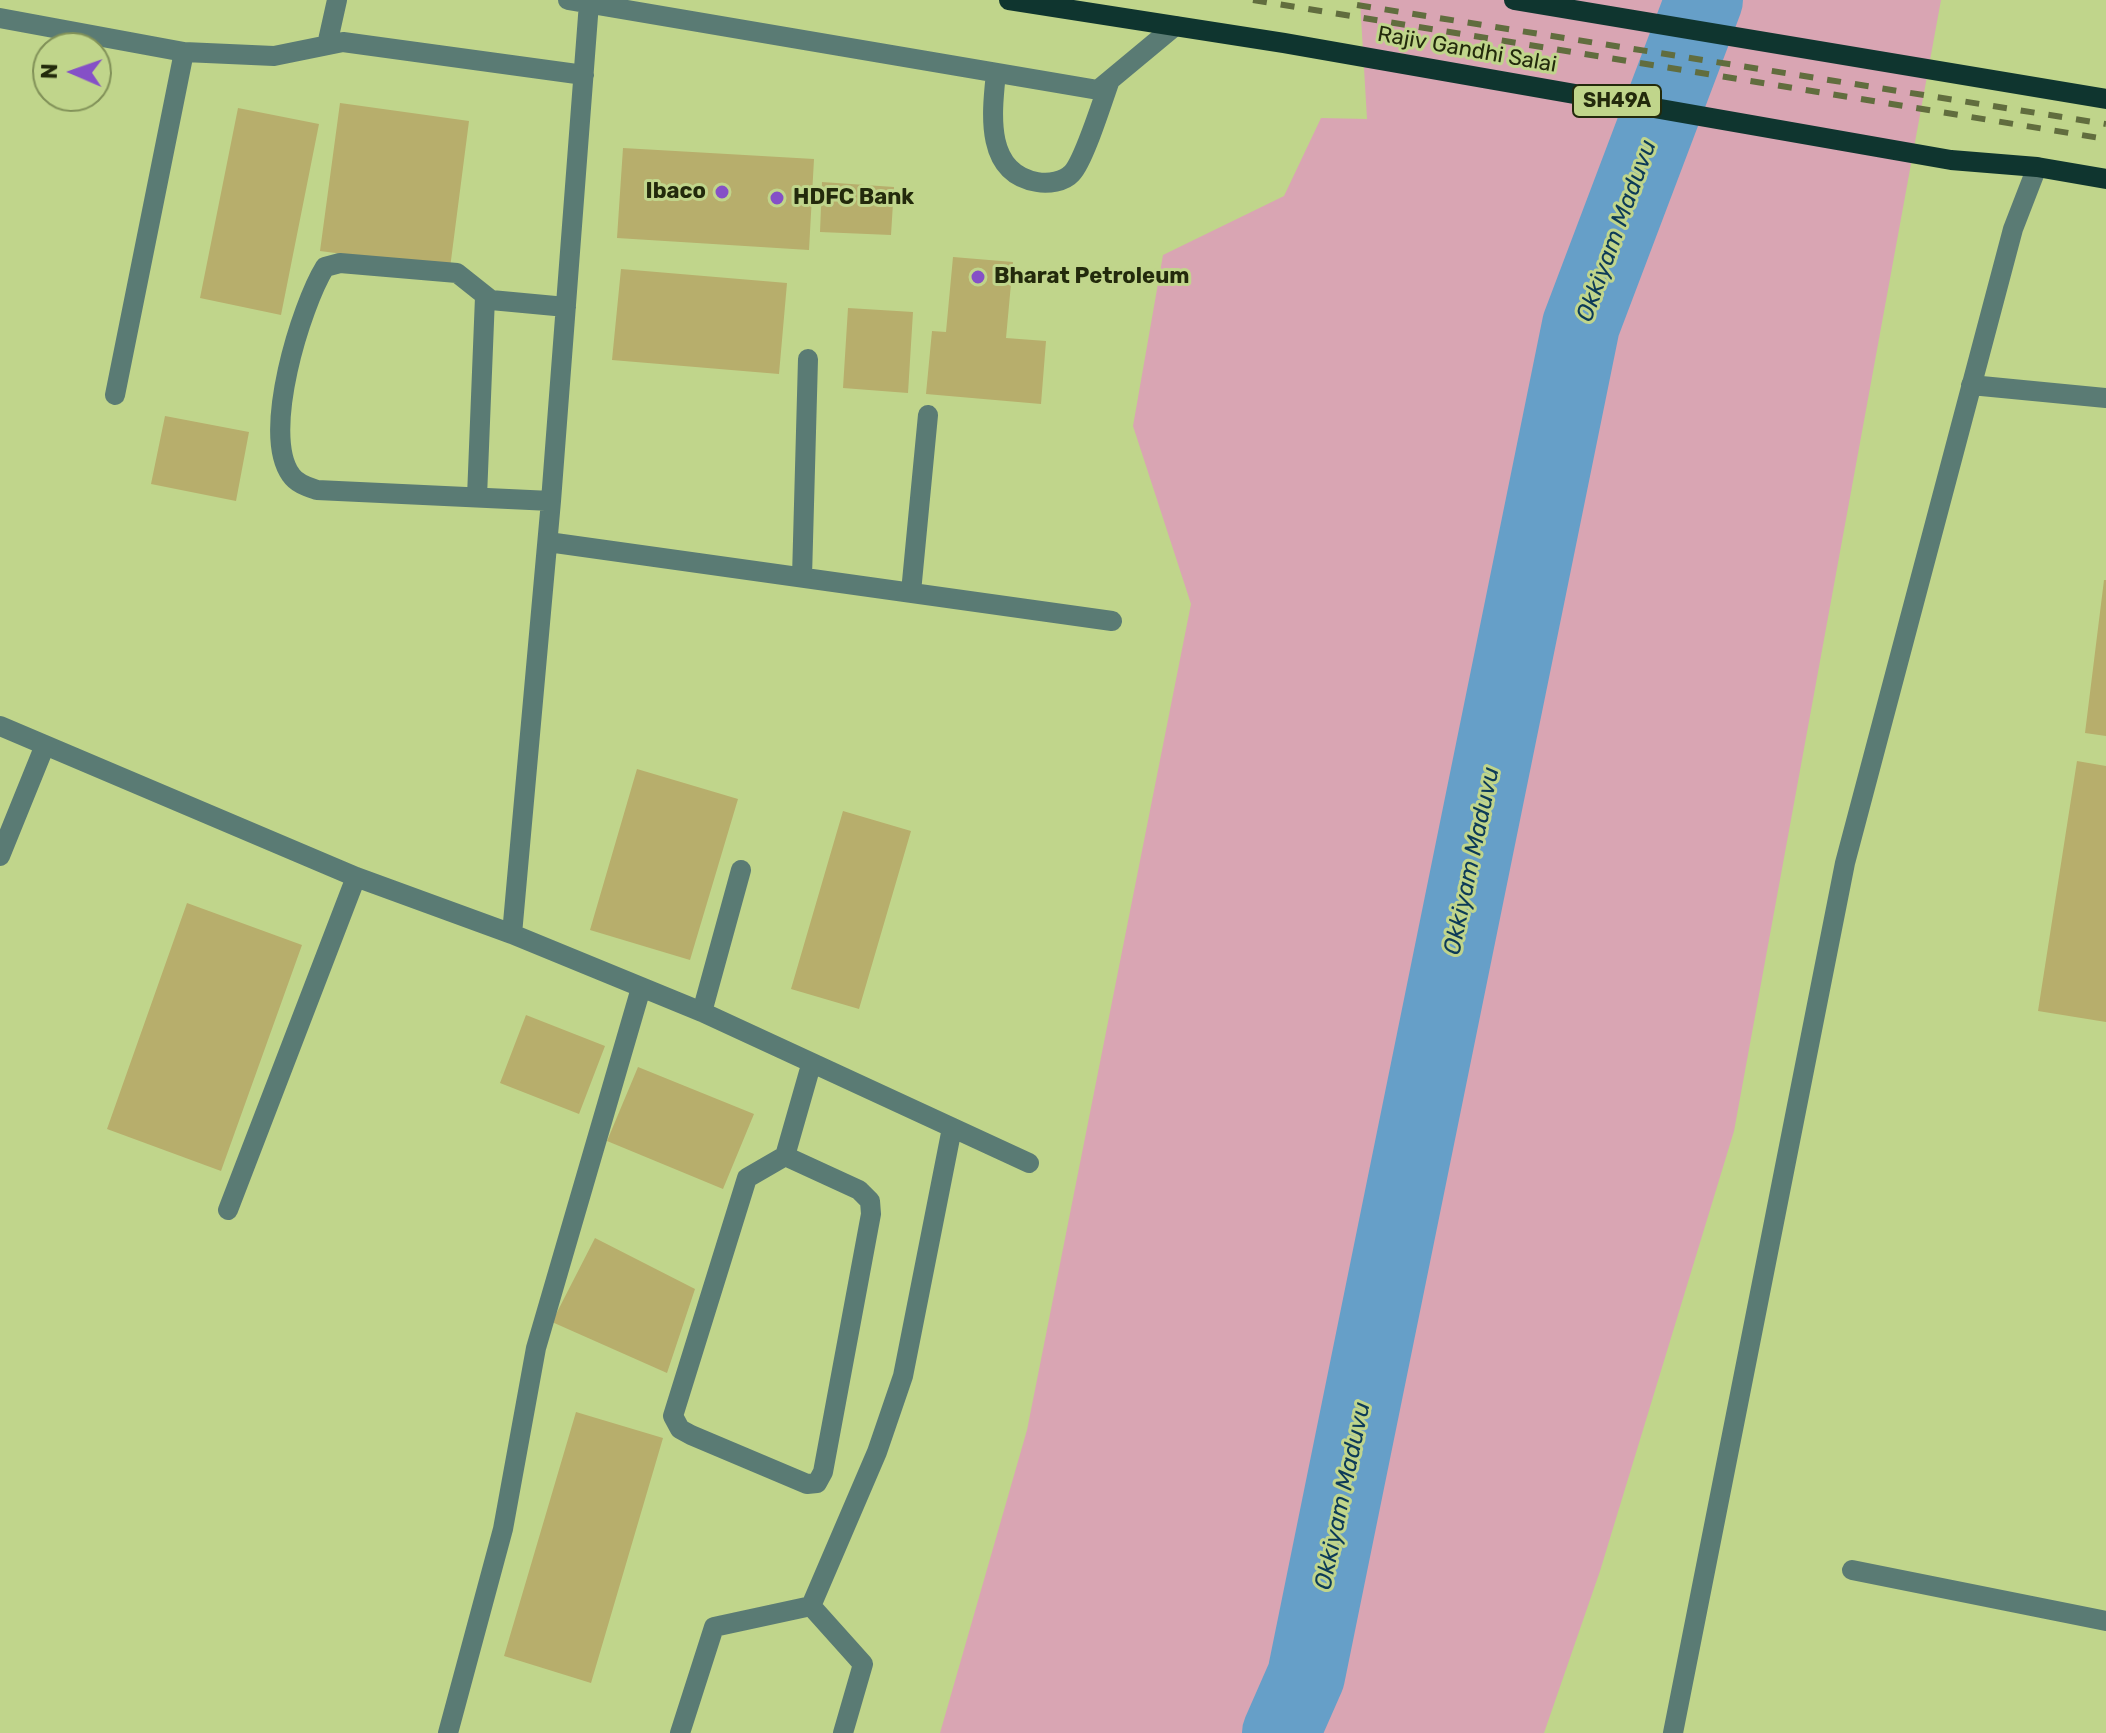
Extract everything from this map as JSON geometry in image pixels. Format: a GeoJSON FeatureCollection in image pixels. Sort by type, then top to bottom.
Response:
{"type":"FeatureCollection","features":[{"type":"Feature","properties":{"kind":"main road","name":"Rajiv Gandhi Salai"},"geometry":{"type":"LineString","coordinates":[[1009,0],[1284,43],[1951,160],[2037,167],[2106,179]]}},
{"type":"Feature","properties":{"kind":"main road"},"geometry":{"type":"LineString","coordinates":[[1514,0],[2106,99]]}},
{"type":"Feature","properties":{"kind":"street"},"geometry":{"type":"LineString","coordinates":[[327,45],[337,0]]}},
{"type":"Feature","properties":{"kind":"street"},"geometry":{"type":"LineString","coordinates":[[568,0],[1098,90],[1175,26]]}},
{"type":"Feature","properties":{"kind":"street"},"geometry":{"type":"LineString","coordinates":[[512,934],[548,542],[589,3]]}},
{"type":"Feature","properties":{"kind":"street"},"geometry":{"type":"LineString","coordinates":[[0,18],[184,52],[274,56],[327,45],[368,44],[584,75]]}},
{"type":"Feature","properties":{"kind":"street"},"geometry":{"type":"LineString","coordinates":[[115,395],[184,52]]}},
{"type":"Feature","properties":{"kind":"street"},"geometry":{"type":"LineString","coordinates":[[996,73],[993,135],[1004,164],[1019,176],[1038,182],[1056,182],[1073,173],[1110,80]]}},
{"type":"Feature","properties":{"kind":"street"},"geometry":{"type":"LineString","coordinates":[[1673,1733],[1845,863],[2013,229],[2037,167]]}},
{"type":"Feature","properties":{"kind":"street"},"geometry":{"type":"LineString","coordinates":[[551,501],[317,490],[301,484],[290,475],[281,447],[280,417],[302,314],[325,267],[340,263],[457,273],[485,297],[566,307]]}},
{"type":"Feature","properties":{"kind":"street"},"geometry":{"type":"LineString","coordinates":[[477,497],[485,297]]}},
{"type":"Feature","properties":{"kind":"street"},"geometry":{"type":"LineString","coordinates":[[802,577],[808,359]]}},
{"type":"Feature","properties":{"kind":"street"},"geometry":{"type":"LineString","coordinates":[[1971,385],[2106,398]]}},
{"type":"Feature","properties":{"kind":"street"},"geometry":{"type":"LineString","coordinates":[[911,592],[928,415]]}},
{"type":"Feature","properties":{"kind":"street"},"geometry":{"type":"LineString","coordinates":[[548,542],[1112,621]]}},
{"type":"Feature","properties":{"kind":"street"},"geometry":{"type":"LineString","coordinates":[[0,726],[356,877],[512,934],[702,1012],[811,1065],[1029,1163]]}},
{"type":"Feature","properties":{"kind":"street"},"geometry":{"type":"LineString","coordinates":[[0,856],[45,745]]}},
{"type":"Feature","properties":{"kind":"street"},"geometry":{"type":"LineString","coordinates":[[702,1012],[741,870]]}},
{"type":"Feature","properties":{"kind":"street"},"geometry":{"type":"LineString","coordinates":[[228,1210],[356,877]]}},
{"type":"Feature","properties":{"kind":"street"},"geometry":{"type":"LineString","coordinates":[[448,1733],[503,1529],[536,1348],[641,988]]}},
{"type":"Feature","properties":{"kind":"street"},"geometry":{"type":"LineString","coordinates":[[785,1156],[859,1190],[870,1201],[871,1214],[825,1462],[817,1483],[807,1484],[691,1435],[680,1429],[673,1416],[747,1178],[785,1156],[811,1065]]}},
{"type":"Feature","properties":{"kind":"street"},"geometry":{"type":"LineString","coordinates":[[811,1606],[844,1532],[903,1376],[952,1128]]}},
{"type":"Feature","properties":{"kind":"street"},"geometry":{"type":"LineString","coordinates":[[1852,1570],[2106,1621]]}},
{"type":"Feature","properties":{"kind":"street"},"geometry":{"type":"LineString","coordinates":[[680,1733],[714,1627],[811,1606]]}},
{"type":"Feature","properties":{"kind":"street"},"geometry":{"type":"LineString","coordinates":[[811,1606],[863,1664],[843,1733]]}},
{"type":"Feature","properties":{"kind":"shaded area"},"geometry":{"type":"Polygon","coordinates":[[[1360,0],[1941,0],[1734,1131],[1600,1571],[1544,1733],[940,1733],[1027,1430],[1191,604],[1133,426],[1163,255],[1284,196],[1321,118],[1367,119],[1360,0]]]}},
{"type":"Feature","properties":{"kind":"building"},"geometry":{"type":"Polygon","coordinates":[[[340,103],[469,121],[450,268],[320,251],[340,103]]]}},
{"type":"Feature","properties":{"kind":"building"},"geometry":{"type":"Polygon","coordinates":[[[238,108],[319,124],[281,315],[200,298],[238,108]]]}},
{"type":"Feature","properties":{"kind":"building"},"geometry":{"type":"Polygon","coordinates":[[[623,148],[814,159],[809,250],[617,238],[623,148]]]}},
{"type":"Feature","properties":{"kind":"building"},"geometry":{"type":"Polygon","coordinates":[[[822,182],[894,187],[891,235],[820,232],[822,182]]]}},
{"type":"Feature","properties":{"kind":"building"},"geometry":{"type":"Polygon","coordinates":[[[953,257],[1013,262],[1006,338],[1046,341],[1041,404],[926,394],[932,331],[946,332],[953,257]]]}},
{"type":"Feature","properties":{"kind":"building"},"geometry":{"type":"Polygon","coordinates":[[[621,269],[787,283],[779,374],[612,360],[621,269]]]}},
{"type":"Feature","properties":{"kind":"building"},"geometry":{"type":"Polygon","coordinates":[[[848,308],[913,312],[908,393],[843,388],[848,308]]]}},
{"type":"Feature","properties":{"kind":"building"},"geometry":{"type":"Polygon","coordinates":[[[165,416],[249,432],[236,501],[151,484],[165,416]]]}},
{"type":"Feature","properties":{"kind":"building"},"geometry":{"type":"Polygon","coordinates":[[[2106,580],[2106,736],[2085,733],[2106,580]]]}},
{"type":"Feature","properties":{"kind":"building"},"geometry":{"type":"Polygon","coordinates":[[[2077,761],[2106,766],[2106,1022],[2038,1011],[2077,761]]]}},
{"type":"Feature","properties":{"kind":"building"},"geometry":{"type":"Polygon","coordinates":[[[637,769],[738,799],[690,960],[590,930],[637,769]]]}},
{"type":"Feature","properties":{"kind":"building"},"geometry":{"type":"Polygon","coordinates":[[[843,811],[911,831],[859,1009],[791,989],[843,811]]]}},
{"type":"Feature","properties":{"kind":"building"},"geometry":{"type":"Polygon","coordinates":[[[187,903],[302,945],[221,1171],[107,1129],[187,903]]]}},
{"type":"Feature","properties":{"kind":"building"},"geometry":{"type":"Polygon","coordinates":[[[526,1015],[605,1046],[579,1114],[500,1083],[526,1015]]]}},
{"type":"Feature","properties":{"kind":"building"},"geometry":{"type":"Polygon","coordinates":[[[638,1067],[754,1114],[723,1189],[607,1141],[638,1067]]]}},
{"type":"Feature","properties":{"kind":"building"},"geometry":{"type":"Polygon","coordinates":[[[595,1238],[695,1289],[667,1373],[552,1322],[595,1238]]]}},
{"type":"Feature","properties":{"kind":"building"},"geometry":{"type":"Polygon","coordinates":[[[576,1412],[663,1438],[591,1683],[504,1656],[576,1412]]]}},
{"type":"Feature","properties":{"kind":"waterway","name":"Okkiyam Maduvu"},"geometry":{"type":"LineString","coordinates":[[1281,1733],[1306,1676],[1581,325],[1704,0]]}},
{"type":"Feature","properties":{"kind":"railway"},"geometry":{"type":"LineString","coordinates":[[1253,0],[2106,139]]}},
{"type":"Feature","properties":{"kind":"railway"},"geometry":{"type":"LineString","coordinates":[[1357,5],[2106,124]]}},
{"type":"Feature","properties":{"kind":"place","name":"Ibaco"},"geometry":{"type":"Point","coordinates":[722,192]}},
{"type":"Feature","properties":{"kind":"place","name":"HDFC Bank"},"geometry":{"type":"Point","coordinates":[777,198]}},
{"type":"Feature","properties":{"kind":"place","name":"Bharat Petroleum"},"geometry":{"type":"Point","coordinates":[978,277]}}]}
